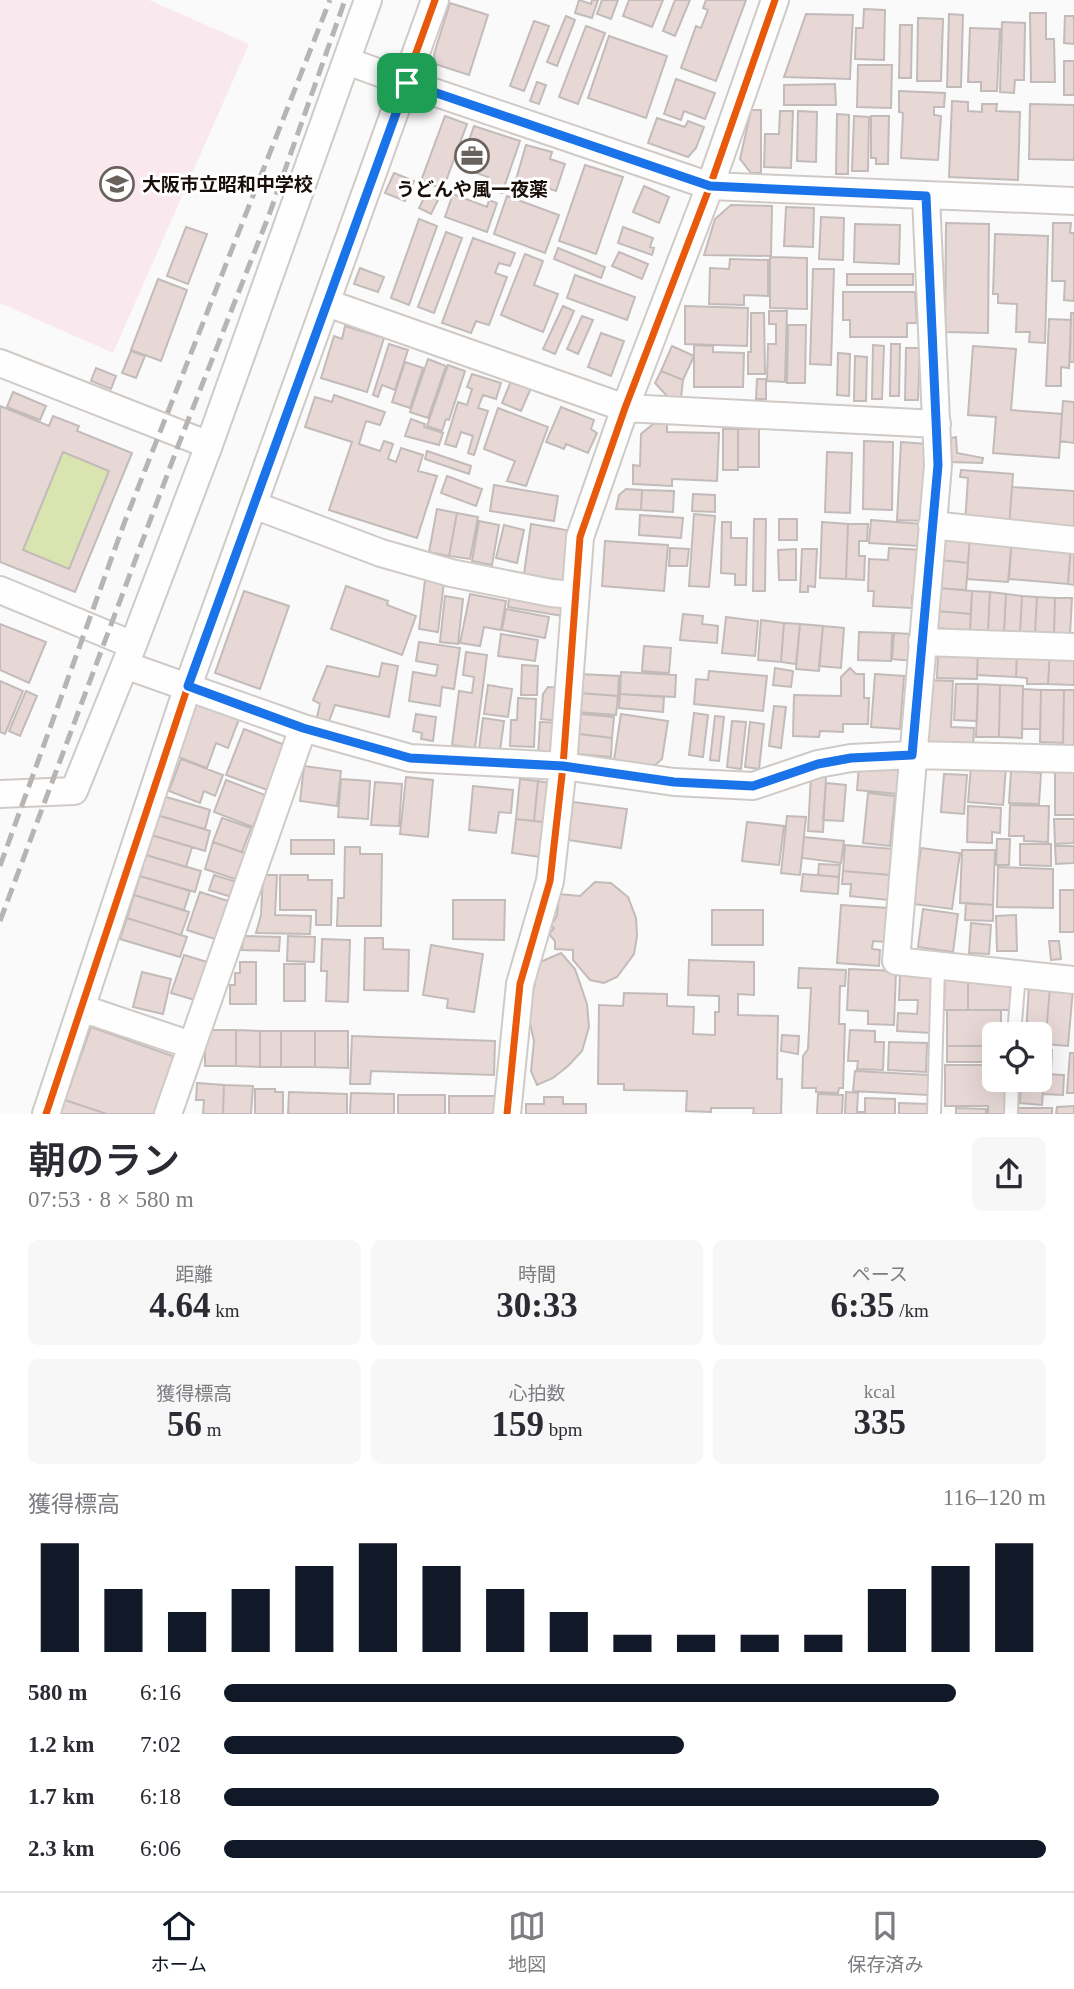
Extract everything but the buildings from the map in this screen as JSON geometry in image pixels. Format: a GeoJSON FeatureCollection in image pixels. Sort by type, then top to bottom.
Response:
{"type":"FeatureCollection","features":[{"type":"Feature","properties":{"kind":"street"},"geometry":{"type":"LineString","coordinates":[[0,794],[74,791],[209,445],[369,0]]}},
{"type":"Feature","properties":{"kind":"street"},"geometry":{"type":"LineString","coordinates":[[46,1114],[188,686],[435,0]]}},
{"type":"Feature","properties":{"kind":"street"},"geometry":{"type":"LineString","coordinates":[[507,1114],[520,984],[551,881],[563,766],[580,537],[625,408],[710,186],[775,0]]}},
{"type":"Feature","properties":{"kind":"street"},"geometry":{"type":"LineString","coordinates":[[346,61],[710,186],[1074,201]]}},
{"type":"Feature","properties":{"kind":"street"},"geometry":{"type":"LineString","coordinates":[[926,196],[938,465],[895,961],[1074,980]]}},
{"type":"Feature","properties":{"kind":"street"},"geometry":{"type":"LineString","coordinates":[[327,303],[625,408],[937,425]]}},
{"type":"Feature","properties":{"kind":"street"},"geometry":{"type":"LineString","coordinates":[[0,363],[209,445]]}},
{"type":"Feature","properties":{"kind":"street"},"geometry":{"type":"LineString","coordinates":[[254,505],[381,553],[451,573],[551,593],[575,595]]}},
{"type":"Feature","properties":{"kind":"street"},"geometry":{"type":"LineString","coordinates":[[932,525],[1074,540]]}},
{"type":"Feature","properties":{"kind":"street"},"geometry":{"type":"LineString","coordinates":[[0,590],[188,686],[303,728],[410,758],[563,766],[674,782],[753,786],[818,764],[840,760],[912,755],[1074,759]]}},
{"type":"Feature","properties":{"kind":"street"},"geometry":{"type":"LineString","coordinates":[[922,642],[1074,647]]}},
{"type":"Feature","properties":{"kind":"street"},"geometry":{"type":"LineString","coordinates":[[168,1114],[303,728]]}},
{"type":"Feature","properties":{"kind":"street"},"geometry":{"type":"LineString","coordinates":[[81,1007],[191,1045]]}},
{"type":"Feature","properties":{"kind":"lane"},"geometry":{"type":"LineString","coordinates":[[934,1114],[939,965]]}},
{"type":"Feature","properties":{"kind":"lane"},"geometry":{"type":"LineString","coordinates":[[1015,1022],[1019,974]]}},
{"type":"Feature","properties":{"kind":"lane"},"geometry":{"type":"LineString","coordinates":[[1011,1114],[1012,1092]]}},
{"type":"Feature","properties":{"kind":"shaded area","name":"大阪市立昭和中学校"},"geometry":{"type":"Polygon","coordinates":[[[0,0],[149,0],[249,44],[113,353],[0,303],[0,0]]]}},
{"type":"Feature","properties":{"kind":"shaded area"},"geometry":{"type":"Polygon","coordinates":[[[63,452],[109,471],[69,569],[23,550],[63,452]]]}},
{"type":"Feature","properties":{"kind":"railway"},"geometry":{"type":"LineString","coordinates":[[0,866],[125,521],[330,0]]}},
{"type":"Feature","properties":{"kind":"railway"},"geometry":{"type":"LineString","coordinates":[[0,921],[178,446],[269,215],[345,0]]}},
{"type":"Feature","properties":{"kind":"cycle path"},"geometry":{"type":"LineString","coordinates":[[46,1114],[188,686],[435,0]]}},
{"type":"Feature","properties":{"kind":"cycle path"},"geometry":{"type":"LineString","coordinates":[[507,1114],[520,984],[550,881],[563,766],[580,537],[625,408],[710,186],[775,0]]}},
{"type":"Feature","properties":{"kind":"place","name":"うどんや風一夜薬"},"geometry":{"type":"Point","coordinates":[472,156]}},
{"type":"Feature","properties":{"kind":"place","name":"大阪市立昭和中学校"},"geometry":{"type":"Point","coordinates":[117,184]}},
{"type":"Feature","properties":{"kind":"route"},"geometry":{"type":"LineString","coordinates":[[407,83],[710,186],[926,196],[938,465],[912,755],[851,758],[818,764],[753,786],[674,782],[563,766],[410,758],[303,728],[188,686],[407,83]]}}]}
